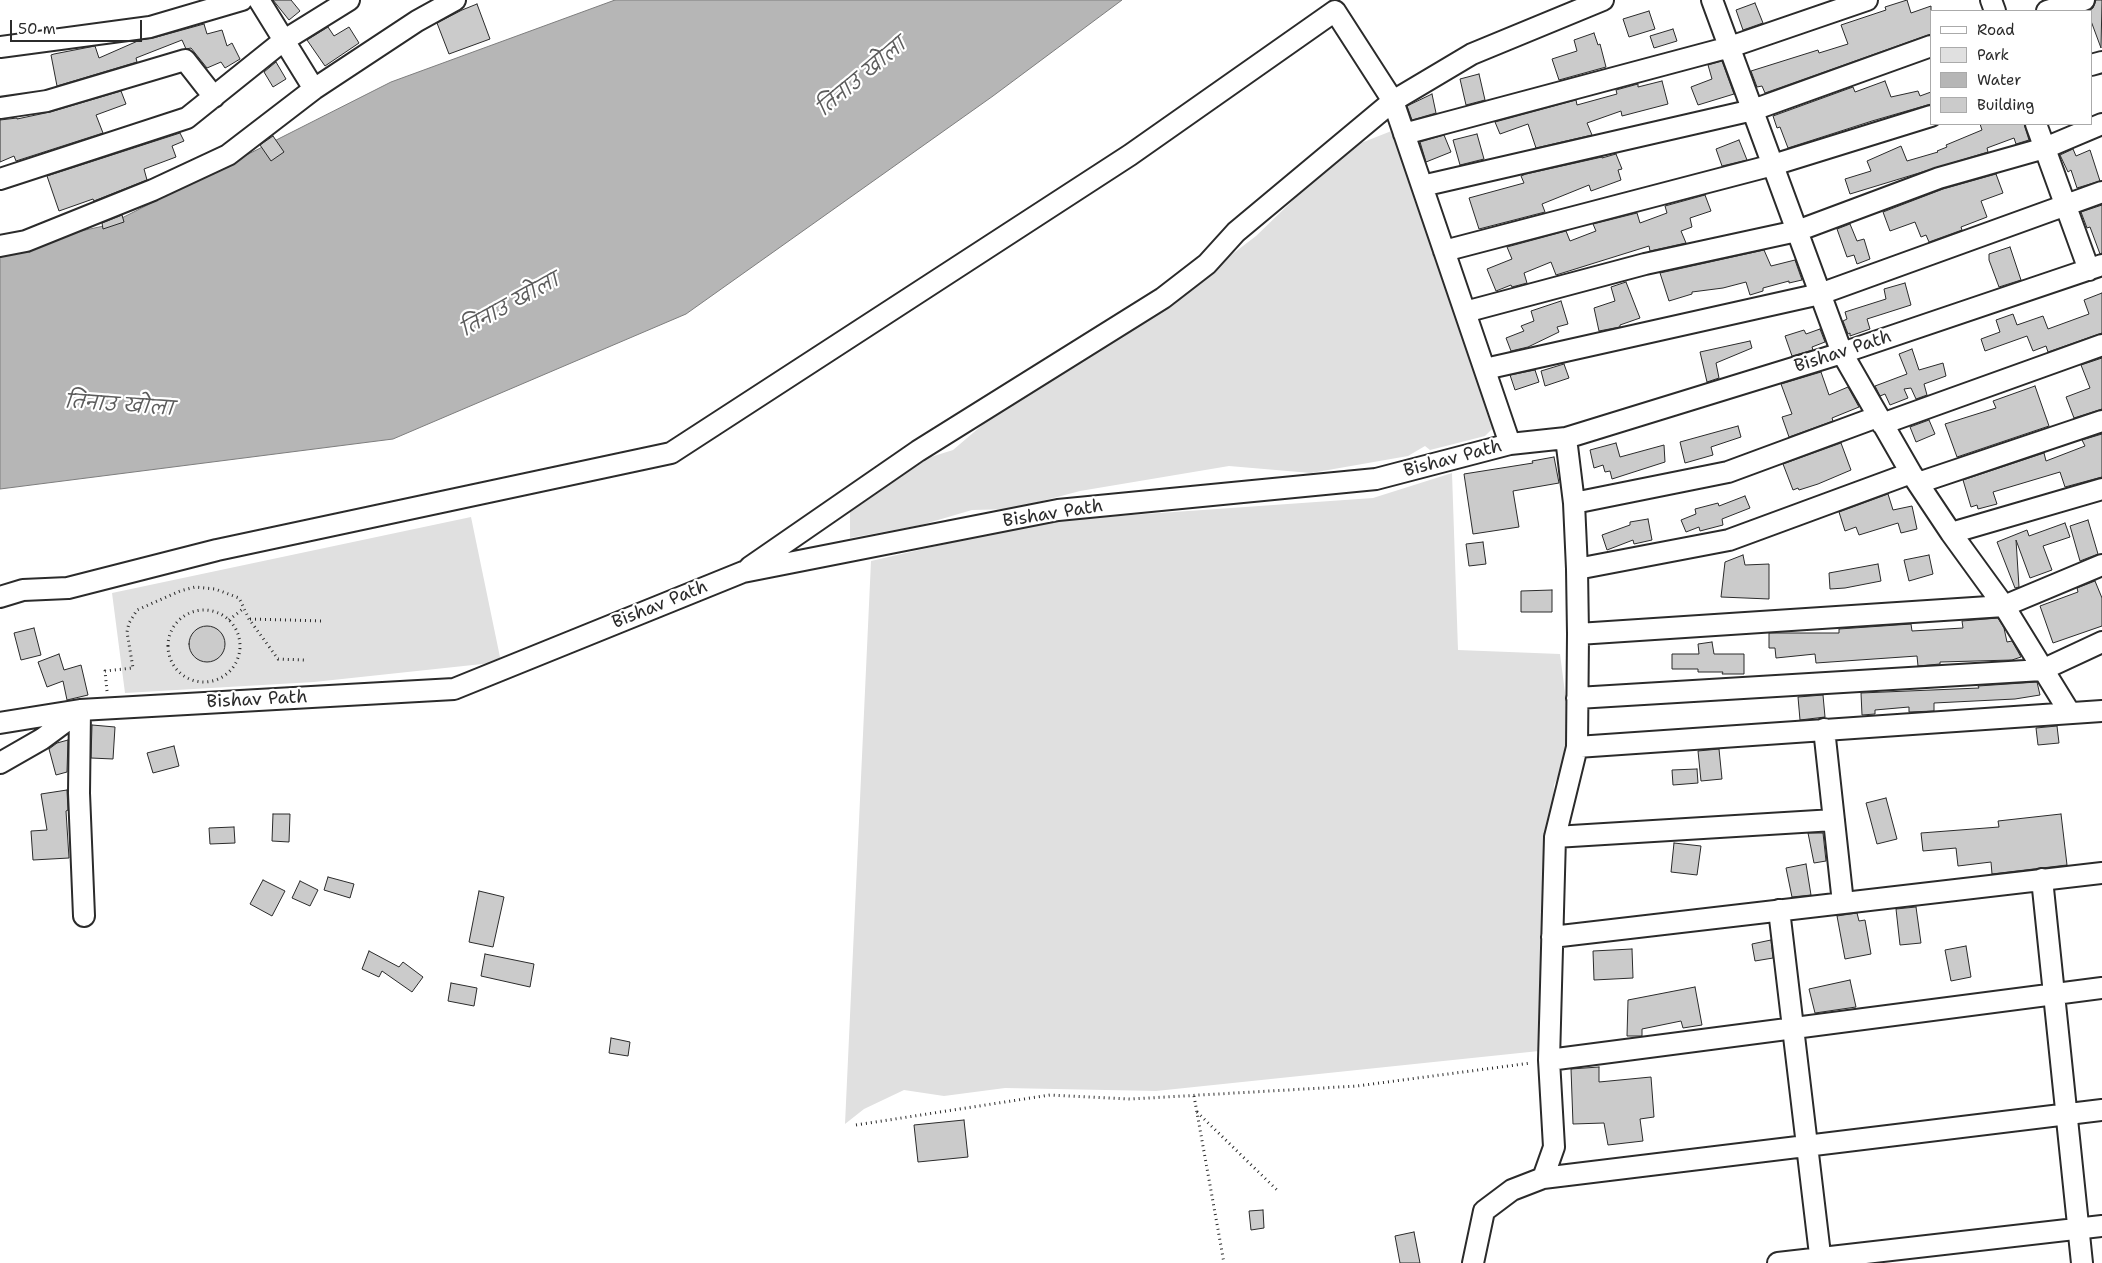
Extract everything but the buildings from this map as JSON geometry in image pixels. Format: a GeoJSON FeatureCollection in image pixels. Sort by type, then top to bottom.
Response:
{"type":"FeatureCollection","features":[{"type":"Feature","properties":{"kind":"street"},"geometry":{"type":"LineString","coordinates":[[0,47],[150,27],[242,0]]}},
{"type":"Feature","properties":{"kind":"street"},"geometry":{"type":"LineString","coordinates":[[259,0],[314,89]]}},
{"type":"Feature","properties":{"kind":"street"},"geometry":{"type":"LineString","coordinates":[[0,179],[187,118],[283,41],[349,0]]}},
{"type":"Feature","properties":{"kind":"street"},"geometry":{"type":"LineString","coordinates":[[0,246],[26,240],[153,190],[228,155],[314,89],[416,21],[455,0]]}},
{"type":"Feature","properties":{"kind":"street"},"geometry":{"type":"LineString","coordinates":[[743,572],[918,451],[1163,298],[1206,264],[1236,232],[1393,101],[1472,54],[1603,0]]}},
{"type":"Feature","properties":{"kind":"street"},"geometry":{"type":"LineString","coordinates":[[1712,0],[1842,353],[1914,478],[1951,534],[2004,606],[2070,714]]}},
{"type":"Feature","properties":{"kind":"street"},"geometry":{"type":"LineString","coordinates":[[1404,134],[1730,48],[1866,0]]}},
{"type":"Feature","properties":{"kind":"street"},"geometry":{"type":"LineString","coordinates":[[2050,10],[2084,0]]}},
{"type":"Feature","properties":{"kind":"street"},"geometry":{"type":"LineString","coordinates":[[0,596],[23,590],[68,588],[217,550],[671,453],[1130,155],[1336,11],[1393,101],[1510,444]]}},
{"type":"Feature","properties":{"kind":"street"},"geometry":{"type":"LineString","coordinates":[[1422,186],[1753,110],[1930,46]]}},
{"type":"Feature","properties":{"kind":"street"},"geometry":{"type":"LineString","coordinates":[[0,108],[47,101],[185,60],[214,97]]}},
{"type":"Feature","properties":{"kind":"street"},"geometry":{"type":"LineString","coordinates":[[1444,251],[1773,165],[1930,116]]}},
{"type":"Feature","properties":{"kind":"street"},"geometry":{"type":"LineString","coordinates":[[1465,312],[1645,264],[1797,231],[1939,178],[2045,148],[2102,124]]}},
{"type":"Feature","properties":{"kind":"street"},"geometry":{"type":"LineString","coordinates":[[2036,125],[2065,204],[2096,268]]}},
{"type":"Feature","properties":{"kind":"street"},"geometry":{"type":"LineString","coordinates":[[1485,369],[1820,294],[2102,192]]}},
{"type":"Feature","properties":{"kind":"street","name":"Bishav Path"},"geometry":{"type":"LineString","coordinates":[[0,723],[80,710],[454,689],[743,572],[1058,510],[1376,479],[1510,444],[1566,438],[1842,353],[2096,268]]}},
{"type":"Feature","properties":{"kind":"street"},"geometry":{"type":"LineString","coordinates":[[1574,503],[1728,472],[2102,345]]}},
{"type":"Feature","properties":{"kind":"street"},"geometry":{"type":"LineString","coordinates":[[1577,569],[1729,540],[1914,478],[2102,420]]}},
{"type":"Feature","properties":{"kind":"street"},"geometry":{"type":"LineString","coordinates":[[1543,1178],[1554,1147],[1549,1060],[1555,837],[1577,747],[1577,569],[1574,503],[1566,438]]}},
{"type":"Feature","properties":{"kind":"street"},"geometry":{"type":"LineString","coordinates":[[1951,534],[2102,489]]}},
{"type":"Feature","properties":{"kind":"street"},"geometry":{"type":"LineString","coordinates":[[1578,634],[2004,606],[2102,565]]}},
{"type":"Feature","properties":{"kind":"street"},"geometry":{"type":"LineString","coordinates":[[1577,698],[2042,670],[2102,642]]}},
{"type":"Feature","properties":{"kind":"street"},"geometry":{"type":"LineString","coordinates":[[0,763],[42,738],[80,710]]}},
{"type":"Feature","properties":{"kind":"street"},"geometry":{"type":"LineString","coordinates":[[80,710],[79,793],[84,916]]}},
{"type":"Feature","properties":{"kind":"street"},"geometry":{"type":"LineString","coordinates":[[1577,747],[2102,711]]}},
{"type":"Feature","properties":{"kind":"street"},"geometry":{"type":"LineString","coordinates":[[1824,730],[1843,903]]}},
{"type":"Feature","properties":{"kind":"street"},"geometry":{"type":"LineString","coordinates":[[1555,837],[1834,820]]}},
{"type":"Feature","properties":{"kind":"street"},"geometry":{"type":"LineString","coordinates":[[1552,937],[2102,873]]}},
{"type":"Feature","properties":{"kind":"street"},"geometry":{"type":"LineString","coordinates":[[2042,879],[2082,1263]]}},
{"type":"Feature","properties":{"kind":"street"},"geometry":{"type":"LineString","coordinates":[[1780,910],[1821,1260]]}},
{"type":"Feature","properties":{"kind":"street"},"geometry":{"type":"LineString","coordinates":[[1549,1060],[2102,988]]}},
{"type":"Feature","properties":{"kind":"street"},"geometry":{"type":"LineString","coordinates":[[1473,1263],[1484,1211],[1512,1190],[1543,1178],[2102,1110]]}},
{"type":"Feature","properties":{"kind":"street"},"geometry":{"type":"LineString","coordinates":[[1778,1263],[1821,1260],[2102,1226]]}},
{"type":"Feature","properties":{"kind":"path"},"geometry":{"type":"LineString","coordinates":[[109,709],[105,671],[133,668],[127,632],[129,623],[137,610],[180,591],[195,587],[215,589],[239,598],[249,619],[278,659],[304,660]]}},
{"type":"Feature","properties":{"kind":"path"},"geometry":{"type":"LineString","coordinates":[[229,620],[244,608]]}},
{"type":"Feature","properties":{"kind":"path"},"geometry":{"type":"LineString","coordinates":[[212,610],[229,620],[238,634],[240,646],[239,658],[233,669],[223,677],[212,682],[188,679],[178,672],[168,651],[168,639],[172,628],[180,619],[189,613],[212,610]]}},
{"type":"Feature","properties":{"kind":"path"},"geometry":{"type":"LineString","coordinates":[[249,619],[324,621]]}},
{"type":"Feature","properties":{"kind":"path"},"geometry":{"type":"LineString","coordinates":[[856,1125],[1050,1095],[1131,1099],[1357,1086],[1549,1060]]}},
{"type":"Feature","properties":{"kind":"path"},"geometry":{"type":"LineString","coordinates":[[1194,1096],[1224,1263]]}},
{"type":"Feature","properties":{"kind":"path"},"geometry":{"type":"LineString","coordinates":[[1197,1112],[1278,1191]]}},
{"type":"Feature","properties":{"kind":"green space"},"geometry":{"type":"Polygon","coordinates":[[[1394,130],[1495,426],[1485,436],[1430,450],[1425,446],[1408,456],[1311,473],[1229,466],[1080,491],[1012,509],[972,510],[921,525],[850,538],[850,512],[915,462],[953,450],[987,421],[1184,291],[1256,236],[1316,178],[1361,143],[1394,130]]]}},
{"type":"Feature","properties":{"kind":"green space"},"geometry":{"type":"Polygon","coordinates":[[[1452,473],[1458,650],[1560,654],[1572,747],[1554,785],[1539,1051],[1156,1091],[1005,1088],[944,1096],[904,1090],[864,1109],[845,1124],[871,561],[1046,521],[1373,498],[1452,473]]]}},
{"type":"Feature","properties":{"kind":"green space"},"geometry":{"type":"Polygon","coordinates":[[[471,517],[501,662],[314,682],[125,693],[112,593],[471,517]]]}},
{"type":"Feature","properties":{"kind":"water","name":"तिनाउ खोला"},"geometry":{"type":"Polygon","coordinates":[[[615,0],[1122,0],[993,96],[686,314],[393,439],[0,489],[0,249],[108,225],[391,82],[615,0]]]}}]}
